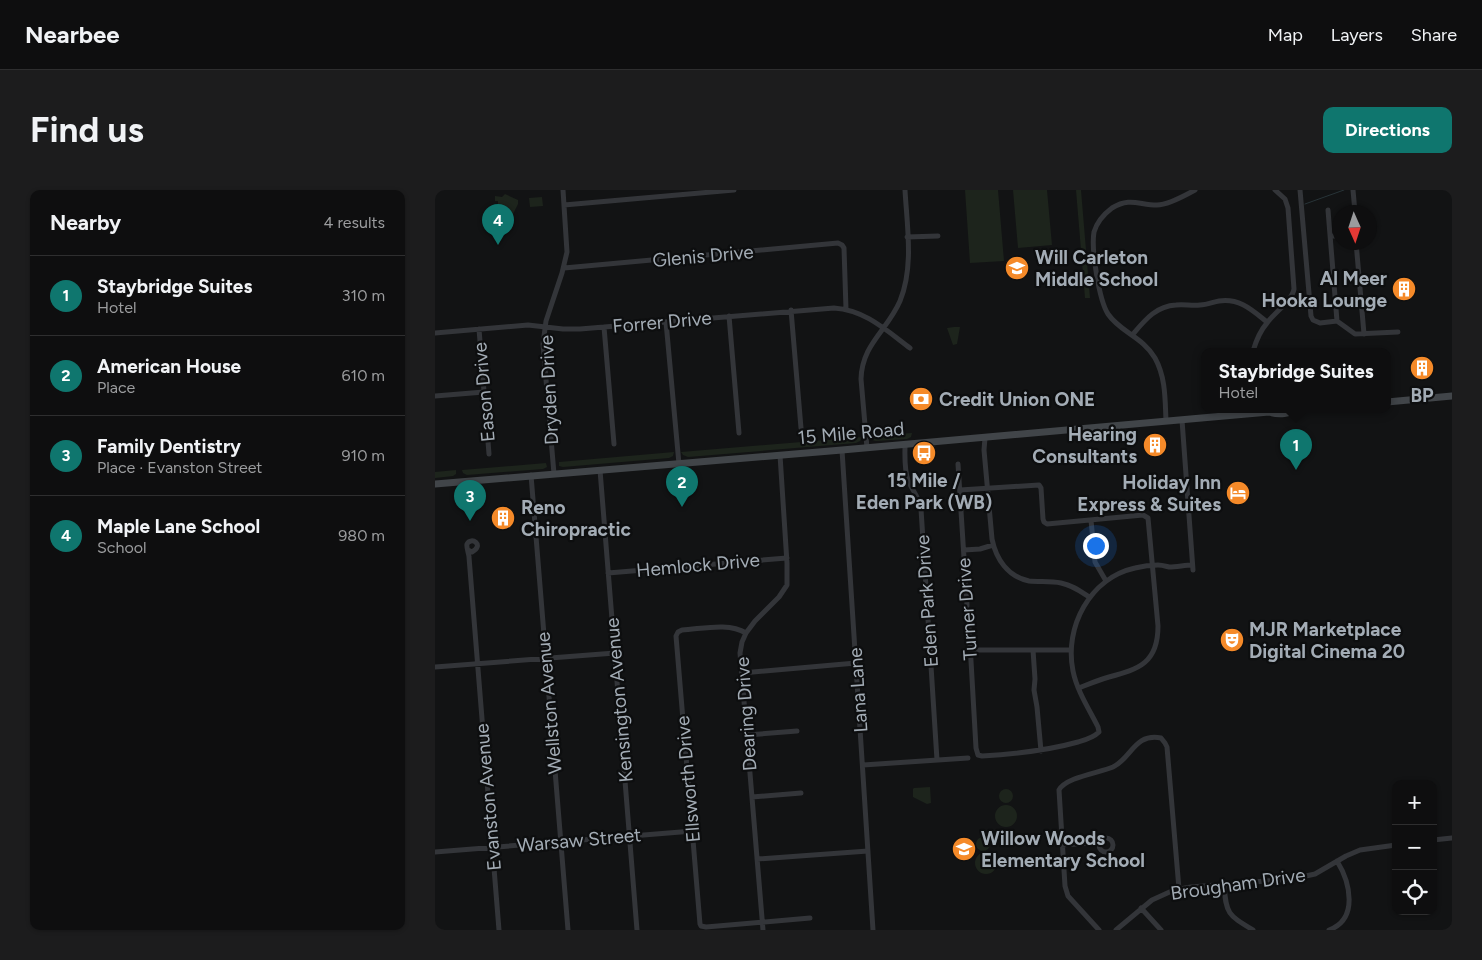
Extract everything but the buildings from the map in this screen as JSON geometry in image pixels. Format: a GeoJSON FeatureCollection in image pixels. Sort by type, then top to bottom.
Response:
{"type":"FeatureCollection","features":[{"type":"Feature","properties":{"kind":"main road"},"geometry":{"type":"LineString","coordinates":[[1391,402],[1452,396]]}},
{"type":"Feature","properties":{"kind":"main road","name":"15 Mile Road"},"geometry":{"type":"LineString","coordinates":[[435,484],[985,438],[1182,420],[1235,413]]}},
{"type":"Feature","properties":{"kind":"main road","name":"15 Mile Road"},"geometry":{"type":"LineString","coordinates":[[1276,413],[1278,415],[1289,413]]}},
{"type":"Feature","properties":{"kind":"street","name":"Dryden Drive"},"geometry":{"type":"LineString","coordinates":[[554,474],[543,349],[545,326],[564,268],[567,246],[563,190]]}},
{"type":"Feature","properties":{"kind":"street"},"geometry":{"type":"LineString","coordinates":[[564,205],[734,190]]}},
{"type":"Feature","properties":{"kind":"street"},"geometry":{"type":"LineString","coordinates":[[867,448],[861,369],[867,351],[897,308],[905,284],[908,266],[905,190]]}},
{"type":"Feature","properties":{"kind":"street"},"geometry":{"type":"LineString","coordinates":[[1166,421],[1162,376],[1151,352],[1133,334],[1116,323],[1105,308],[1098,281],[1094,232],[1106,213],[1120,204],[1132,202],[1159,205],[1195,190]]}},
{"type":"Feature","properties":{"kind":"street"},"geometry":{"type":"LineString","coordinates":[[1254,348],[1258,336],[1267,322],[1292,296],[1294,289],[1288,208],[1283,196],[1275,190]]}},
{"type":"Feature","properties":{"kind":"street"},"geometry":{"type":"LineString","coordinates":[[1300,190],[1311,316],[1316,322],[1320,323],[1337,321]]}},
{"type":"Feature","properties":{"kind":"street"},"geometry":{"type":"LineString","coordinates":[[1353,190],[1354,205]]}},
{"type":"Feature","properties":{"kind":"street"},"geometry":{"type":"LineString","coordinates":[[1328,210],[1337,321],[1351,333],[1355,334],[1398,332]]}},
{"type":"Feature","properties":{"kind":"street"},"geometry":{"type":"LineString","coordinates":[[907,237],[938,236]]}},
{"type":"Feature","properties":{"kind":"street","name":"Glenis Drive"},"geometry":{"type":"LineString","coordinates":[[564,268],[838,244],[844,248],[846,309]]}},
{"type":"Feature","properties":{"kind":"street"},"geometry":{"type":"LineString","coordinates":[[1357,250],[1364,334]]}},
{"type":"Feature","properties":{"kind":"street"},"geometry":{"type":"LineString","coordinates":[[1133,334],[1149,316],[1162,308],[1175,305],[1198,305],[1231,300],[1244,304],[1267,322]]}},
{"type":"Feature","properties":{"kind":"street","name":"Forrer Drive"},"geometry":{"type":"LineString","coordinates":[[435,333],[521,326],[545,326],[569,330],[827,307],[846,309],[864,315],[910,348]]}},
{"type":"Feature","properties":{"kind":"street"},"geometry":{"type":"LineString","coordinates":[[791,310],[801,428]]}},
{"type":"Feature","properties":{"kind":"street"},"geometry":{"type":"LineString","coordinates":[[729,316],[739,433]]}},
{"type":"Feature","properties":{"kind":"street"},"geometry":{"type":"LineString","coordinates":[[667,322],[679,464]]}},
{"type":"Feature","properties":{"kind":"street"},"geometry":{"type":"LineString","coordinates":[[604,327],[614,444]]}},
{"type":"Feature","properties":{"kind":"street","name":"Eason Drive"},"geometry":{"type":"LineString","coordinates":[[479,329],[489,454]]}},
{"type":"Feature","properties":{"kind":"street"},"geometry":{"type":"LineString","coordinates":[[435,396],[484,392]]}},
{"type":"Feature","properties":{"kind":"street"},"geometry":{"type":"LineString","coordinates":[[1033,650],[1034,693],[1041,751],[1095,736],[1099,732],[1098,727],[1073,671],[1071,650],[1073,632],[1089,598],[1106,581],[1131,569],[1153,565],[1192,568],[1182,420]]}},
{"type":"Feature","properties":{"kind":"street"},"geometry":{"type":"LineString","coordinates":[[985,438],[993,545],[1001,564],[1019,577],[1029,580],[1062,583],[1076,589],[1089,598]]}},
{"type":"Feature","properties":{"kind":"street","name":"Eden Park Drive"},"geometry":{"type":"LineString","coordinates":[[905,444],[907,478],[918,496],[921,509],[937,760]]}},
{"type":"Feature","properties":{"kind":"street","name":"Lana Lane"},"geometry":{"type":"LineString","coordinates":[[842,450],[873,930]]}},
{"type":"Feature","properties":{"kind":"street","name":"Dearing Drive"},"geometry":{"type":"LineString","coordinates":[[763,930],[741,648],[746,633],[779,597],[786,588],[788,580],[780,455]]}},
{"type":"Feature","properties":{"kind":"street","name":"Turner Drive"},"geometry":{"type":"LineString","coordinates":[[958,464],[976,748],[978,754],[982,756],[1041,751]]}},
{"type":"Feature","properties":{"kind":"street","name":"Kensington Avenue"},"geometry":{"type":"LineString","coordinates":[[600,470],[637,930]]}},
{"type":"Feature","properties":{"kind":"street","name":"Wellston Avenue"},"geometry":{"type":"LineString","coordinates":[[531,476],[568,930]]}},
{"type":"Feature","properties":{"kind":"street"},"geometry":{"type":"LineString","coordinates":[[960,490],[1039,484],[1041,488],[1043,519],[1045,523],[1049,524],[1143,515],[1147,517],[1149,521],[1158,626],[1158,638],[1153,651],[1148,659],[1135,669],[1079,688]]}},
{"type":"Feature","properties":{"kind":"street"},"geometry":{"type":"LineString","coordinates":[[1091,520],[1095,562],[1106,581]]}},
{"type":"Feature","properties":{"kind":"street"},"geometry":{"type":"LineString","coordinates":[[469,557],[477,549],[478,546],[473,541],[468,543],[467,546],[468,550],[474,551]]}},
{"type":"Feature","properties":{"kind":"street"},"geometry":{"type":"LineString","coordinates":[[963,550],[980,549],[993,545]]}},
{"type":"Feature","properties":{"kind":"street","name":"Evanston Avenue"},"geometry":{"type":"LineString","coordinates":[[468,550],[499,930]]}},
{"type":"Feature","properties":{"kind":"street","name":"Hemlock Drive"},"geometry":{"type":"LineString","coordinates":[[608,573],[787,558]]}},
{"type":"Feature","properties":{"kind":"street","name":"Ellsworth Drive"},"geometry":{"type":"LineString","coordinates":[[746,633],[736,628],[728,627],[682,630],[676,636],[701,926],[762,922]]}},
{"type":"Feature","properties":{"kind":"street"},"geometry":{"type":"LineString","coordinates":[[970,650],[1071,650]]}},
{"type":"Feature","properties":{"kind":"street"},"geometry":{"type":"LineString","coordinates":[[435,667],[615,653]]}},
{"type":"Feature","properties":{"kind":"street"},"geometry":{"type":"LineString","coordinates":[[742,673],[856,664]]}},
{"type":"Feature","properties":{"kind":"street"},"geometry":{"type":"LineString","coordinates":[[747,735],[797,731]]}},
{"type":"Feature","properties":{"kind":"street"},"geometry":{"type":"LineString","coordinates":[[1099,930],[1066,891],[1058,793],[1061,786],[1069,782],[1114,767],[1142,740],[1155,737],[1161,738],[1168,752],[1179,889]]}},
{"type":"Feature","properties":{"kind":"street"},"geometry":{"type":"LineString","coordinates":[[863,765],[967,758]]}},
{"type":"Feature","properties":{"kind":"street"},"geometry":{"type":"LineString","coordinates":[[752,797],[801,793]]}},
{"type":"Feature","properties":{"kind":"street","name":"Warsaw Street"},"geometry":{"type":"LineString","coordinates":[[435,852],[693,831]]}},
{"type":"Feature","properties":{"kind":"street"},"geometry":{"type":"LineString","coordinates":[[1437,840],[1452,838]]}},
{"type":"Feature","properties":{"kind":"street"},"geometry":{"type":"LineString","coordinates":[[1061,845],[1097,843]]}},
{"type":"Feature","properties":{"kind":"street","name":"Brougham Drive"},"geometry":{"type":"LineString","coordinates":[[1116,930],[1141,908],[1159,896],[1179,889],[1292,879],[1324,869],[1360,850],[1392,846]]}},
{"type":"Feature","properties":{"kind":"street"},"geometry":{"type":"LineString","coordinates":[[757,859],[868,851]]}},
{"type":"Feature","properties":{"kind":"street"},"geometry":{"type":"LineString","coordinates":[[1329,930],[1337,926],[1344,919],[1350,904],[1347,884],[1337,862]]}},
{"type":"Feature","properties":{"kind":"street"},"geometry":{"type":"LineString","coordinates":[[1224,885],[1225,902],[1230,914],[1253,930]]}},
{"type":"Feature","properties":{"kind":"street"},"geometry":{"type":"LineString","coordinates":[[1141,908],[1161,930]]}},
{"type":"Feature","properties":{"kind":"street"},"geometry":{"type":"LineString","coordinates":[[762,922],[810,918]]}},
{"type":"Feature","properties":{"kind":"shaded area"},"geometry":{"type":"Polygon","coordinates":[[[965,190],[998,190],[1004,261],[970,263],[965,190]]]}},
{"type":"Feature","properties":{"kind":"shaded area"},"geometry":{"type":"Polygon","coordinates":[[[1013,190],[1047,190],[1052,245],[1018,248],[1013,190]]]}},
{"type":"Feature","properties":{"kind":"shaded area"},"geometry":{"type":"Polygon","coordinates":[[[1076,190],[1081,190],[1090,298],[1085,298],[1076,190]]]}},
{"type":"Feature","properties":{"kind":"shaded area"},"geometry":{"type":"Polygon","coordinates":[[[505,194],[518,200],[512,216],[498,207],[498,201],[495,201],[495,196],[502,197],[505,194]]]}},
{"type":"Feature","properties":{"kind":"shaded area"},"geometry":{"type":"Polygon","coordinates":[[[542,197],[543,206],[530,207],[529,198],[542,197]]]}},
{"type":"Feature","properties":{"kind":"shaded area"},"geometry":{"type":"Polygon","coordinates":[[[960,327],[957,344],[953,345],[947,328],[960,327]]]}},
{"type":"Feature","properties":{"kind":"shaded area"},"geometry":{"type":"Polygon","coordinates":[[[912,433],[911,437],[907,439],[876,441],[872,440],[870,436],[912,433]]]}},
{"type":"Feature","properties":{"kind":"shaded area"},"geometry":{"type":"Polygon","coordinates":[[[862,437],[856,443],[688,457],[681,452],[862,437]]]}},
{"type":"Feature","properties":{"kind":"shaded area"},"geometry":{"type":"Polygon","coordinates":[[[674,452],[673,456],[669,458],[559,466],[559,462],[674,452]]]}},
{"type":"Feature","properties":{"kind":"shaded area"},"geometry":{"type":"Polygon","coordinates":[[[546,463],[547,467],[543,469],[467,475],[462,470],[546,463]]]}},
{"type":"Feature","properties":{"kind":"shaded area"},"geometry":{"type":"Polygon","coordinates":[[[456,470],[456,474],[453,476],[435,478],[435,472],[456,470]]]}},
{"type":"Feature","properties":{"kind":"shaded area"},"geometry":{"type":"Polygon","coordinates":[[[930,787],[931,803],[927,804],[913,797],[914,788],[930,787]]]}},
{"type":"Feature","properties":{"kind":"shaded area"},"geometry":{"type":"Polygon","coordinates":[[[1006,789],[1011,791],[1013,796],[1011,801],[1006,803],[1001,801],[999,796],[1001,791],[1006,789]]]}},
{"type":"Feature","properties":{"kind":"shaded area"},"geometry":{"type":"Polygon","coordinates":[[[1006,805],[1014,808],[1017,816],[1014,824],[1006,827],[998,824],[995,816],[998,808],[1006,805]]]}},
{"type":"Feature","properties":{"kind":"shaded area"},"geometry":{"type":"Polygon","coordinates":[[[983,837],[988,839],[990,844],[988,849],[983,851],[978,849],[976,844],[978,839],[983,837]]]}},
{"type":"Feature","properties":{"kind":"shaded area"},"geometry":{"type":"Polygon","coordinates":[[[986,852],[996,859],[997,863],[990,873],[986,874],[976,867],[975,863],[982,853],[986,852]]]}},
{"type":"Feature","properties":{"kind":"waterway"},"geometry":{"type":"LineString","coordinates":[[1305,204],[1344,190]]}},
{"type":"Feature","properties":{"kind":"place","name":"Maple Lane School"},"geometry":{"type":"Point","coordinates":[498,245]}},
{"type":"Feature","properties":{"kind":"place","name":"Will Carleton Middle School"},"geometry":{"type":"Point","coordinates":[1017,268]}},
{"type":"Feature","properties":{"kind":"place","name":"Al Meer Hooka Lounge"},"geometry":{"type":"Point","coordinates":[1404,289]}},
{"type":"Feature","properties":{"kind":"place","name":"BP"},"geometry":{"type":"Point","coordinates":[1422,368]}},
{"type":"Feature","properties":{"kind":"place","name":"Credit Union ONE"},"geometry":{"type":"Point","coordinates":[921,399]}},
{"type":"Feature","properties":{"kind":"place","name":"Hearing Consultants"},"geometry":{"type":"Point","coordinates":[1155,445]}},
{"type":"Feature","properties":{"kind":"place","name":"15 Mile / Eden Park (WB)"},"geometry":{"type":"Point","coordinates":[924,453]}},
{"type":"Feature","properties":{"kind":"place","name":"Staybridge Suites"},"geometry":{"type":"Point","coordinates":[1296,470]}},
{"type":"Feature","properties":{"kind":"place","name":"Holiday Inn Express & Suites"},"geometry":{"type":"Point","coordinates":[1238,493]}},
{"type":"Feature","properties":{"kind":"place","name":"American House"},"geometry":{"type":"Point","coordinates":[682,507]}},
{"type":"Feature","properties":{"kind":"place","name":"Reno Chiropractic"},"geometry":{"type":"Point","coordinates":[503,518]}},
{"type":"Feature","properties":{"kind":"place","name":"Family Dentistry"},"geometry":{"type":"Point","coordinates":[470,521]}},
{"type":"Feature","properties":{"kind":"place","name":"MJR Marketplace Digital Cinema 20"},"geometry":{"type":"Point","coordinates":[1232,640]}},
{"type":"Feature","properties":{"kind":"place","name":"Willow Woods Elementary School"},"geometry":{"type":"Point","coordinates":[964,849]}}]}
